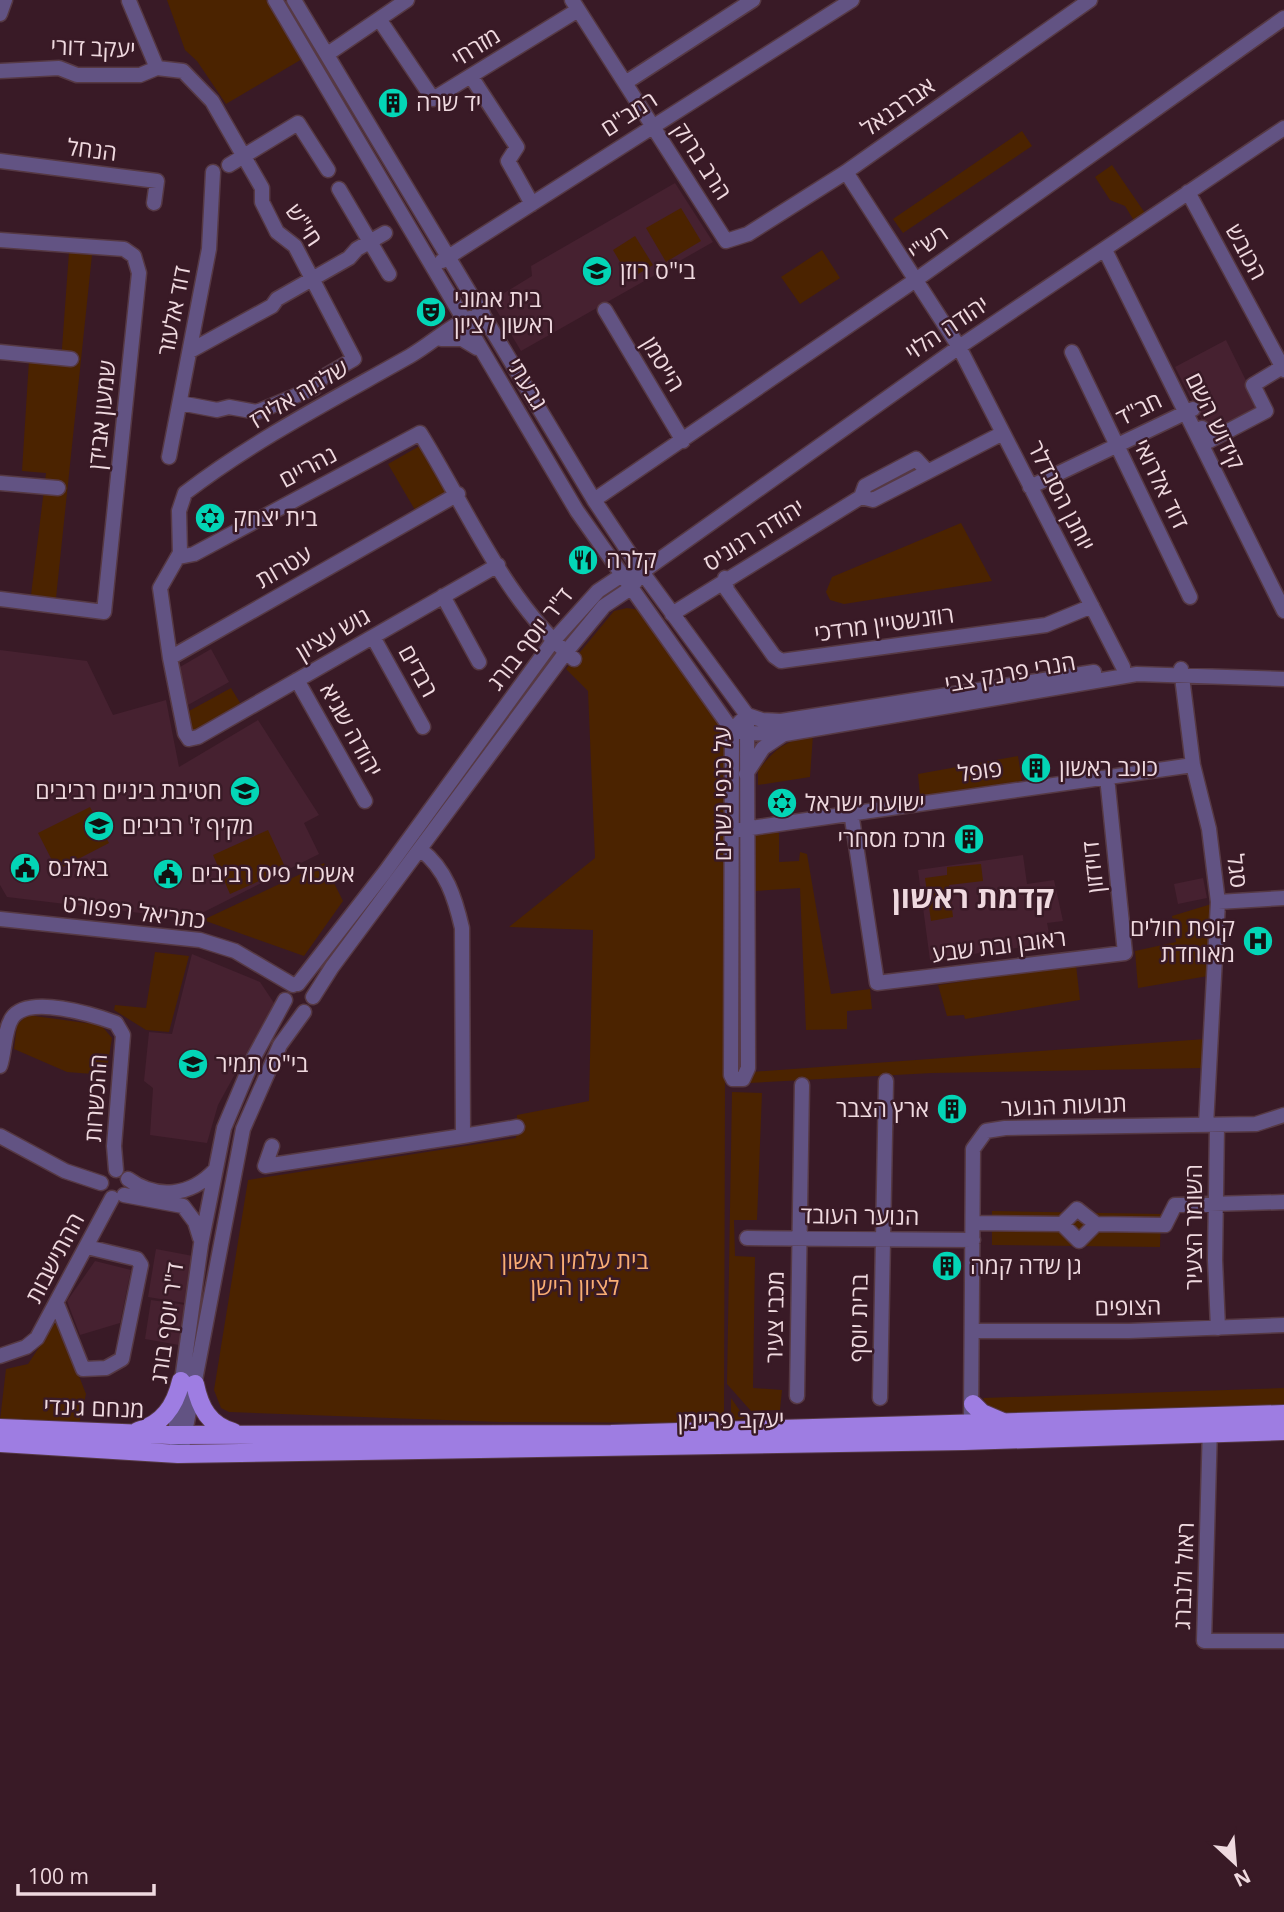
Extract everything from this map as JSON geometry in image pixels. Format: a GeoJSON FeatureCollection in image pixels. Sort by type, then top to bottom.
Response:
{"type":"FeatureCollection","features":[{"type":"Feature","properties":{"kind":"main road"},"geometry":{"type":"LineString","coordinates":[[121,1434],[141,1431],[161,1420],[188,1383],[211,1420],[224,1430],[243,1435]]}},
{"type":"Feature","properties":{"kind":"main road"},"geometry":{"type":"LineString","coordinates":[[947,1426],[959,1419],[972,1401],[982,1413],[1007,1423]]}},
{"type":"Feature","properties":{"kind":"main road","name":"יעקב פריימן"},"geometry":{"type":"LineString","coordinates":[[181,1435],[611,1434],[947,1426],[972,1430],[1007,1423],[1212,1436],[1284,1414]]}},
{"type":"Feature","properties":{"kind":"main road","name":"מנחם גינדי"},"geometry":{"type":"LineString","coordinates":[[0,1428],[181,1435]]}},
{"type":"Feature","properties":{"kind":"main road","name":"יעקב פריימן"},"geometry":{"type":"LineString","coordinates":[[178,1454],[972,1430],[1212,1436],[1284,1432]]}},
{"type":"Feature","properties":{"kind":"main road","name":"מנחם גינדי"},"geometry":{"type":"LineString","coordinates":[[0,1443],[178,1454]]}},
{"type":"Feature","properties":{"kind":"street"},"geometry":{"type":"LineString","coordinates":[[0,14],[5,0]]}},
{"type":"Feature","properties":{"kind":"street","name":"גבעתי"},"geometry":{"type":"LineString","coordinates":[[275,0],[578,511],[631,588],[739,732]]}},
{"type":"Feature","properties":{"kind":"street","name":"גבעתי"},"geometry":{"type":"LineString","coordinates":[[294,0],[594,500],[642,572],[747,715]]}},
{"type":"Feature","properties":{"kind":"street"},"geometry":{"type":"LineString","coordinates":[[328,53],[407,0]]}},
{"type":"Feature","properties":{"kind":"street"},"geometry":{"type":"LineString","coordinates":[[724,0],[732,13]]}},
{"type":"Feature","properties":{"kind":"street"},"geometry":{"type":"LineString","coordinates":[[625,83],[753,0]]}},
{"type":"Feature","properties":{"kind":"street","name":"רמב\"ם"},"geometry":{"type":"LineString","coordinates":[[432,267],[852,0]]}},
{"type":"Feature","properties":{"kind":"street","name":"אברבנאל"},"geometry":{"type":"LineString","coordinates":[[726,241],[748,234],[846,172],[1090,0]]}},
{"type":"Feature","properties":{"kind":"street"},"geometry":{"type":"LineString","coordinates":[[129,1],[157,68]]}},
{"type":"Feature","properties":{"kind":"street","name":"מזרחי"},"geometry":{"type":"LineString","coordinates":[[379,19],[433,99],[472,78],[575,5]]}},
{"type":"Feature","properties":{"kind":"street","name":"הרב ברוק"},"geometry":{"type":"LineString","coordinates":[[575,5],[726,241]]}},
{"type":"Feature","properties":{"kind":"street","name":"רש\"י"},"geometry":{"type":"LineString","coordinates":[[594,500],[917,279],[1284,18]]}},
{"type":"Feature","properties":{"kind":"street","name":"יעקב דורי"},"geometry":{"type":"LineString","coordinates":[[0,71],[59,68],[77,75],[140,75],[157,68],[183,71],[212,101],[219,115]]}},
{"type":"Feature","properties":{"kind":"street"},"geometry":{"type":"LineString","coordinates":[[472,78],[517,148],[508,161],[532,204]]}},
{"type":"Feature","properties":{"kind":"street","name":"חי\"ש"},"geometry":{"type":"LineString","coordinates":[[180,403],[217,410],[229,407],[257,412],[275,402],[288,401],[305,393],[323,377],[354,359],[295,246],[277,232],[262,202],[262,188],[219,115]]}},
{"type":"Feature","properties":{"kind":"street"},"geometry":{"type":"LineString","coordinates":[[229,165],[298,123],[328,170]]}},
{"type":"Feature","properties":{"kind":"street","name":"יהודה הלוי"},"geometry":{"type":"LineString","coordinates":[[642,572],[959,346],[1284,128]]}},
{"type":"Feature","properties":{"kind":"street","name":"הנחל"},"geometry":{"type":"LineString","coordinates":[[0,161],[158,181],[154,202]]}},
{"type":"Feature","properties":{"kind":"street","name":"דוד אלעזר"},"geometry":{"type":"LineString","coordinates":[[169,457],[209,249],[213,172]]}},
{"type":"Feature","properties":{"kind":"street","name":"יוחנן הסנדלר"},"geometry":{"type":"LineString","coordinates":[[846,172],[959,346],[1123,667]]}},
{"type":"Feature","properties":{"kind":"street"},"geometry":{"type":"LineString","coordinates":[[339,189],[389,274]]}},
{"type":"Feature","properties":{"kind":"street","name":"הכובש"},"geometry":{"type":"LineString","coordinates":[[1188,192],[1284,368]]}},
{"type":"Feature","properties":{"kind":"street"},"geometry":{"type":"LineString","coordinates":[[190,351],[233,329],[386,233]]}},
{"type":"Feature","properties":{"kind":"street","name":"שמעון אבידן"},"geometry":{"type":"LineString","coordinates":[[0,240],[124,249],[134,256],[139,272],[104,612],[0,599]]}},
{"type":"Feature","properties":{"kind":"street","name":"קידוש השם"},"geometry":{"type":"LineString","coordinates":[[1105,250],[1284,611]]}},
{"type":"Feature","properties":{"kind":"street","name":"הייסמן"},"geometry":{"type":"LineString","coordinates":[[605,310],[683,441]]}},
{"type":"Feature","properties":{"kind":"street","name":"שלמה אלירז"},"geometry":{"type":"LineString","coordinates":[[170,658],[160,589],[179,556],[179,512],[185,493],[290,425],[483,314]]}},
{"type":"Feature","properties":{"kind":"street"},"geometry":{"type":"LineString","coordinates":[[437,341],[462,339],[481,351]]}},
{"type":"Feature","properties":{"kind":"street"},"geometry":{"type":"LineString","coordinates":[[0,352],[71,359]]}},
{"type":"Feature","properties":{"kind":"street","name":"דוד אלרואי"},"geometry":{"type":"LineString","coordinates":[[1072,352],[1189,597]]}},
{"type":"Feature","properties":{"kind":"street","name":"חב\"ד"},"geometry":{"type":"LineString","coordinates":[[1030,487],[1192,409],[1209,441],[1266,411],[1253,385],[1284,368]]}},
{"type":"Feature","properties":{"kind":"street","name":"נהריים"},"geometry":{"type":"LineString","coordinates":[[179,556],[194,554],[420,432],[458,494]]}},
{"type":"Feature","properties":{"kind":"street","name":"יהודה רגוניס"},"geometry":{"type":"LineString","coordinates":[[672,614],[726,578],[862,497],[864,486],[907,461],[916,459],[928,471],[1003,433]]}},
{"type":"Feature","properties":{"kind":"street"},"geometry":{"type":"LineString","coordinates":[[0,483],[58,488]]}},
{"type":"Feature","properties":{"kind":"street"},"geometry":{"type":"LineString","coordinates":[[458,494],[498,565],[538,623],[570,656]]}},
{"type":"Feature","properties":{"kind":"street","name":"עטרות"},"geometry":{"type":"LineString","coordinates":[[170,658],[458,494]]}},
{"type":"Feature","properties":{"kind":"street","name":"גוש עציון"},"geometry":{"type":"LineString","coordinates":[[170,658],[185,733],[189,739],[498,565]]}},
{"type":"Feature","properties":{"kind":"street","name":"ד\"ר יוסף בורג"},"geometry":{"type":"LineString","coordinates":[[178,1454],[188,1383],[201,1244],[215,1170],[232,1104],[290,991],[385,872],[553,641],[598,591],[622,575],[642,572]]}},
{"type":"Feature","properties":{"kind":"street","name":"ד\"ר יוסף בורג"},"geometry":{"type":"LineString","coordinates":[[313,997],[332,967],[570,656],[604,606],[631,588],[642,572]]}},
{"type":"Feature","properties":{"kind":"street","name":"רוזנשטיין מרדכי"},"geometry":{"type":"LineString","coordinates":[[726,578],[727,590],[774,656],[781,661],[1046,625],[1092,606]]}},
{"type":"Feature","properties":{"kind":"street"},"geometry":{"type":"LineString","coordinates":[[443,597],[479,662]]}},
{"type":"Feature","properties":{"kind":"street"},"geometry":{"type":"LineString","coordinates":[[604,606],[632,602],[645,606]]}},
{"type":"Feature","properties":{"kind":"street"},"geometry":{"type":"LineString","coordinates":[[538,623],[557,625],[572,619]]}},
{"type":"Feature","properties":{"kind":"street","name":"רבדים"},"geometry":{"type":"LineString","coordinates":[[373,637],[423,727]]}},
{"type":"Feature","properties":{"kind":"street","name":"הנרי פרנק צבי"},"geometry":{"type":"LineString","coordinates":[[747,715],[762,720],[781,721],[1123,667],[1284,680]]}},
{"type":"Feature","properties":{"kind":"street","name":"סגל"},"geometry":{"type":"LineString","coordinates":[[1181,672],[1193,765],[1209,829],[1218,902],[1212,1125]]}},
{"type":"Feature","properties":{"kind":"street","name":"הנרי פרנק צבי"},"geometry":{"type":"LineString","coordinates":[[739,732],[785,734],[1137,674],[1284,672]]}},
{"type":"Feature","properties":{"kind":"street","name":"יהודה שגיא"},"geometry":{"type":"LineString","coordinates":[[297,680],[365,801]]}},
{"type":"Feature","properties":{"kind":"street","name":"על כנפי נשרים"},"geometry":{"type":"LineString","coordinates":[[739,732],[745,776],[739,830],[748,1068],[743,1079],[733,1079],[739,732],[747,715]]}},
{"type":"Feature","properties":{"kind":"street"},"geometry":{"type":"LineString","coordinates":[[745,776],[763,748],[785,734]]}},
{"type":"Feature","properties":{"kind":"street","name":"פופל"},"geometry":{"type":"LineString","coordinates":[[739,830],[1193,765]]}},
{"type":"Feature","properties":{"kind":"street","name":"דוידזון"},"geometry":{"type":"LineString","coordinates":[[1107,777],[1125,953]]}},
{"type":"Feature","properties":{"kind":"street","name":"ראובן ובת שבע"},"geometry":{"type":"LineString","coordinates":[[851,812],[877,983],[1125,953]]}},
{"type":"Feature","properties":{"kind":"street"},"geometry":{"type":"LineString","coordinates":[[421,850],[432,859],[443,875],[455,899],[462,928],[463,1136]]}},
{"type":"Feature","properties":{"kind":"street"},"geometry":{"type":"LineString","coordinates":[[1218,902],[1284,898]]}},
{"type":"Feature","properties":{"kind":"street","name":"כתריאל רפפורט"},"geometry":{"type":"LineString","coordinates":[[0,919],[200,940],[235,951],[290,991]]}},
{"type":"Feature","properties":{"kind":"street"},"geometry":{"type":"LineString","coordinates":[[307,986],[313,997],[311,1006],[304,1012],[292,1011],[290,991],[307,986]]}},
{"type":"Feature","properties":{"kind":"street","name":"ההכשרות"},"geometry":{"type":"LineString","coordinates":[[0,1066],[11,1019],[21,1009],[40,1006],[86,1013],[117,1023],[122,1035],[114,1146],[122,1174]]}},
{"type":"Feature","properties":{"kind":"street","name":"ד\"ר יוסף בורג"},"geometry":{"type":"LineString","coordinates":[[188,1383],[243,1129],[280,1045],[304,1012]]}},
{"type":"Feature","properties":{"kind":"street","name":"ברית יוסף"},"geometry":{"type":"LineString","coordinates":[[880,1398],[886,1081]]}},
{"type":"Feature","properties":{"kind":"street","name":"מכבי צעיר"},"geometry":{"type":"LineString","coordinates":[[797,1396],[802,1085]]}},
{"type":"Feature","properties":{"kind":"street","name":"תנועות הנוער"},"geometry":{"type":"LineString","coordinates":[[972,1430],[973,1149],[986,1132],[1005,1128],[1256,1124],[1284,1115]]}},
{"type":"Feature","properties":{"kind":"street","name":"השומר הצעיר"},"geometry":{"type":"LineString","coordinates":[[1212,1125],[1218,1328]]}},
{"type":"Feature","properties":{"kind":"street"},"geometry":{"type":"LineString","coordinates":[[272,1146],[265,1166],[517,1127]]}},
{"type":"Feature","properties":{"kind":"street"},"geometry":{"type":"LineString","coordinates":[[0,1136],[65,1171],[101,1183]]}},
{"type":"Feature","properties":{"kind":"street"},"geometry":{"type":"LineString","coordinates":[[201,1244],[195,1222],[183,1206],[118,1196],[102,1191],[101,1183],[104,1175],[122,1174],[142,1188],[183,1193],[206,1180],[215,1170]]}},
{"type":"Feature","properties":{"kind":"street"},"geometry":{"type":"LineString","coordinates":[[118,1196],[129,1187],[122,1174]]}},
{"type":"Feature","properties":{"kind":"street","name":"ההתישבות"},"geometry":{"type":"LineString","coordinates":[[0,1356],[26,1347],[37,1338],[118,1196]]}},
{"type":"Feature","properties":{"kind":"street"},"geometry":{"type":"LineString","coordinates":[[1062,1224],[1077,1209],[1096,1224],[1165,1225],[1175,1205],[1284,1202]]}},
{"type":"Feature","properties":{"kind":"street"},"geometry":{"type":"LineString","coordinates":[[973,1223],[1062,1224],[1079,1241],[1096,1224]]}},
{"type":"Feature","properties":{"kind":"street","name":"הנוער העובד"},"geometry":{"type":"LineString","coordinates":[[747,1238],[973,1240]]}},
{"type":"Feature","properties":{"kind":"street"},"geometry":{"type":"LineString","coordinates":[[57,1304],[83,1369],[106,1368],[122,1359],[141,1265],[137,1259],[87,1247]]}},
{"type":"Feature","properties":{"kind":"street","name":"הצופים"},"geometry":{"type":"LineString","coordinates":[[972,1331],[1284,1325]]}},
{"type":"Feature","properties":{"kind":"street","name":"ראול ולנברג"},"geometry":{"type":"LineString","coordinates":[[1212,1436],[1204,1642],[1284,1641]]}},
{"type":"Feature","properties":{"kind":"shaded area","name":"בי\"ס רוזן"},"geometry":{"type":"Polygon","coordinates":[[[675,183],[713,242],[521,351],[491,301],[532,276],[531,266],[675,183]]]}},
{"type":"Feature","properties":{"kind":"shaded area"},"geometry":{"type":"Polygon","coordinates":[[[1226,340],[1260,409],[1210,436],[1175,367],[1226,340]]]}},
{"type":"Feature","properties":{"kind":"shaded area"},"geometry":{"type":"Polygon","coordinates":[[[211,649],[229,682],[188,705],[180,667],[211,649]]]}},
{"type":"Feature","properties":{"kind":"shaded area","name":"מקיף ז' רביבים"},"geometry":{"type":"Polygon","coordinates":[[[0,650],[87,661],[113,715],[166,700],[179,767],[258,720],[319,815],[304,823],[319,854],[190,919],[7,897],[0,885],[0,650]]]}},
{"type":"Feature","properties":{"kind":"shaded area"},"geometry":{"type":"Polygon","coordinates":[[[1023,855],[1027,884],[1054,880],[1063,921],[1047,923],[1051,943],[930,960],[918,870],[1023,855]]]}},
{"type":"Feature","properties":{"kind":"shaded area"},"geometry":{"type":"Polygon","coordinates":[[[1203,878],[1207,898],[1178,904],[1174,884],[1203,878]]]}},
{"type":"Feature","properties":{"kind":"shaded area","name":"בי\"ס תמיר"},"geometry":{"type":"Polygon","coordinates":[[[192,954],[260,982],[274,1003],[218,1105],[207,1143],[150,1135],[153,1088],[144,1081],[149,1032],[172,1034],[192,954]]]}},
{"type":"Feature","properties":{"kind":"shaded area"},"geometry":{"type":"Polygon","coordinates":[[[156,1249],[193,1256],[185,1303],[148,1297],[156,1249]]]}},
{"type":"Feature","properties":{"kind":"shaded area"},"geometry":{"type":"Polygon","coordinates":[[[95,1261],[131,1270],[120,1323],[80,1335],[67,1301],[95,1261]]]}},
{"type":"Feature","properties":{"kind":"shaded area"},"geometry":{"type":"Polygon","coordinates":[[[151,1300],[186,1305],[179,1345],[145,1339],[151,1300]]]}},
{"type":"Feature","properties":{"kind":"green space"},"geometry":{"type":"Polygon","coordinates":[[[167,0],[266,0],[302,59],[226,104],[197,61],[185,50],[167,0]]]}},
{"type":"Feature","properties":{"kind":"green space"},"geometry":{"type":"Polygon","coordinates":[[[1022,131],[1032,146],[903,233],[893,219],[1022,131]]]}},
{"type":"Feature","properties":{"kind":"green space"},"geometry":{"type":"Polygon","coordinates":[[[1112,165],[1147,216],[1136,224],[1125,206],[1110,200],[1095,177],[1112,165]]]}},
{"type":"Feature","properties":{"kind":"green space"},"geometry":{"type":"Polygon","coordinates":[[[681,208],[701,241],[666,262],[646,228],[681,208]]]}},
{"type":"Feature","properties":{"kind":"green space"},"geometry":{"type":"Polygon","coordinates":[[[635,236],[653,265],[630,279],[613,250],[635,236]]]}},
{"type":"Feature","properties":{"kind":"green space"},"geometry":{"type":"Polygon","coordinates":[[[822,250],[840,278],[800,304],[781,277],[822,250]]]}},
{"type":"Feature","properties":{"kind":"green space"},"geometry":{"type":"Polygon","coordinates":[[[69,252],[92,255],[56,598],[31,595],[46,473],[22,471],[29,360],[61,362],[69,252]]]}},
{"type":"Feature","properties":{"kind":"green space"},"geometry":{"type":"Polygon","coordinates":[[[423,444],[450,489],[415,510],[388,464],[423,444]]]}},
{"type":"Feature","properties":{"kind":"green space"},"geometry":{"type":"Polygon","coordinates":[[[961,523],[992,581],[844,604],[830,600],[826,592],[832,577],[961,523]]]}},
{"type":"Feature","properties":{"kind":"green space","name":"בית עלמין ראשון לציון הישן"},"geometry":{"type":"Polygon","coordinates":[[[627,608],[640,610],[722,729],[726,751],[724,1423],[499,1422],[229,1412],[221,1408],[214,1390],[248,1180],[516,1138],[517,1115],[589,1101],[593,930],[509,927],[595,858],[588,691],[566,669],[614,611],[627,608]]]}},
{"type":"Feature","properties":{"kind":"green space"},"geometry":{"type":"Polygon","coordinates":[[[231,688],[242,706],[193,732],[189,711],[231,688]]]}},
{"type":"Feature","properties":{"kind":"green space"},"geometry":{"type":"Polygon","coordinates":[[[813,735],[810,777],[758,785],[758,770],[776,751],[788,743],[813,735]]]}},
{"type":"Feature","properties":{"kind":"green space"},"geometry":{"type":"Polygon","coordinates":[[[1018,756],[1022,781],[920,796],[918,774],[1018,756]]]}},
{"type":"Feature","properties":{"kind":"green space"},"geometry":{"type":"Polygon","coordinates":[[[90,807],[109,843],[57,870],[38,833],[90,807]]]}},
{"type":"Feature","properties":{"kind":"green space"},"geometry":{"type":"Polygon","coordinates":[[[268,830],[286,869],[230,894],[213,855],[268,830]]]}},
{"type":"Feature","properties":{"kind":"green space"},"geometry":{"type":"Polygon","coordinates":[[[755,833],[779,833],[779,862],[799,861],[800,852],[807,854],[831,994],[870,989],[872,1009],[847,1011],[847,1029],[806,1030],[800,888],[755,891],[755,833]]]}},
{"type":"Feature","properties":{"kind":"green space"},"geometry":{"type":"Polygon","coordinates":[[[324,863],[343,901],[304,956],[203,920],[324,863]]]}},
{"type":"Feature","properties":{"kind":"green space"},"geometry":{"type":"Polygon","coordinates":[[[981,864],[983,881],[949,885],[953,917],[931,921],[925,878],[947,875],[947,867],[981,864]]]}},
{"type":"Feature","properties":{"kind":"green space"},"geometry":{"type":"Polygon","coordinates":[[[1218,902],[1214,975],[1138,988],[1135,951],[1176,942],[1172,916],[1218,902]]]}},
{"type":"Feature","properties":{"kind":"green space"},"geometry":{"type":"Polygon","coordinates":[[[155,952],[189,956],[169,1032],[146,1030],[114,1010],[115,1005],[146,1008],[155,952]]]}},
{"type":"Feature","properties":{"kind":"green space"},"geometry":{"type":"Polygon","coordinates":[[[1076,965],[1080,1000],[965,1019],[964,1015],[947,1016],[938,985],[1076,965]]]}},
{"type":"Feature","properties":{"kind":"green space"},"geometry":{"type":"Polygon","coordinates":[[[27,1015],[101,1025],[112,1038],[106,1075],[67,1072],[14,1049],[17,1025],[27,1015]]]}},
{"type":"Feature","properties":{"kind":"green space"},"geometry":{"type":"Polygon","coordinates":[[[1205,1039],[1202,1068],[932,1073],[749,1083],[751,1072],[1205,1039]]]}},
{"type":"Feature","properties":{"kind":"green space"},"geometry":{"type":"Polygon","coordinates":[[[732,1092],[762,1093],[757,1220],[734,1220],[735,1256],[755,1257],[753,1388],[782,1390],[780,1410],[751,1411],[727,1384],[732,1092]]]}},
{"type":"Feature","properties":{"kind":"green space"},"geometry":{"type":"Polygon","coordinates":[[[992,1211],[1161,1214],[1160,1247],[992,1245],[992,1211]]]}},
{"type":"Feature","properties":{"kind":"green space"},"geometry":{"type":"Polygon","coordinates":[[[57,1320],[86,1394],[79,1424],[0,1420],[6,1369],[28,1364],[57,1320]]]}},
{"type":"Feature","properties":{"kind":"green space"},"geometry":{"type":"Polygon","coordinates":[[[1284,1388],[1284,1414],[1016,1423],[991,1413],[983,1398],[1284,1388]]]}},
{"type":"Feature","properties":{"kind":"green space"},"geometry":{"type":"Polygon","coordinates":[[[731,1398],[745,1418],[731,1421],[731,1398]]]}},
{"type":"Feature","properties":{"kind":"place","name":"יד שרה"},"geometry":{"type":"Point","coordinates":[393,103]}},
{"type":"Feature","properties":{"kind":"place","name":"בי\"ס רוזן"},"geometry":{"type":"Point","coordinates":[597,271]}},
{"type":"Feature","properties":{"kind":"place","name":"בית אמוני ראשון לציון"},"geometry":{"type":"Point","coordinates":[431,312]}},
{"type":"Feature","properties":{"kind":"place","name":"בית יצחק"},"geometry":{"type":"Point","coordinates":[210,518]}},
{"type":"Feature","properties":{"kind":"place","name":"קלרה"},"geometry":{"type":"Point","coordinates":[583,560]}},
{"type":"Feature","properties":{"kind":"place","name":"כוכב ראשון"},"geometry":{"type":"Point","coordinates":[1036,768]}},
{"type":"Feature","properties":{"kind":"place","name":"חטיבת ביניים רביבים"},"geometry":{"type":"Point","coordinates":[245,791]}},
{"type":"Feature","properties":{"kind":"place","name":"ישועת ישראל"},"geometry":{"type":"Point","coordinates":[782,803]}},
{"type":"Feature","properties":{"kind":"place","name":"מקיף ז' רביבים"},"geometry":{"type":"Point","coordinates":[99,826]}},
{"type":"Feature","properties":{"kind":"place","name":"מרכז מסחרי"},"geometry":{"type":"Point","coordinates":[969,839]}},
{"type":"Feature","properties":{"kind":"place","name":"באלנס"},"geometry":{"type":"Point","coordinates":[25,868]}},
{"type":"Feature","properties":{"kind":"place","name":"אשכול פיס רביבים"},"geometry":{"type":"Point","coordinates":[168,874]}},
{"type":"Feature","properties":{"kind":"place","name":"קופת חולים מאוחדת"},"geometry":{"type":"Point","coordinates":[1258,941]}},
{"type":"Feature","properties":{"kind":"place","name":"בי\"ס תמיר"},"geometry":{"type":"Point","coordinates":[193,1064]}},
{"type":"Feature","properties":{"kind":"place","name":"ארץ הצבר"},"geometry":{"type":"Point","coordinates":[952,1109]}},
{"type":"Feature","properties":{"kind":"place","name":"גן שדה קמה"},"geometry":{"type":"Point","coordinates":[947,1266]}},
{"type":"Feature","properties":{"kind":"district","name":"קדמת ראשון"},"geometry":{"type":"Point","coordinates":[973,898]}}]}
